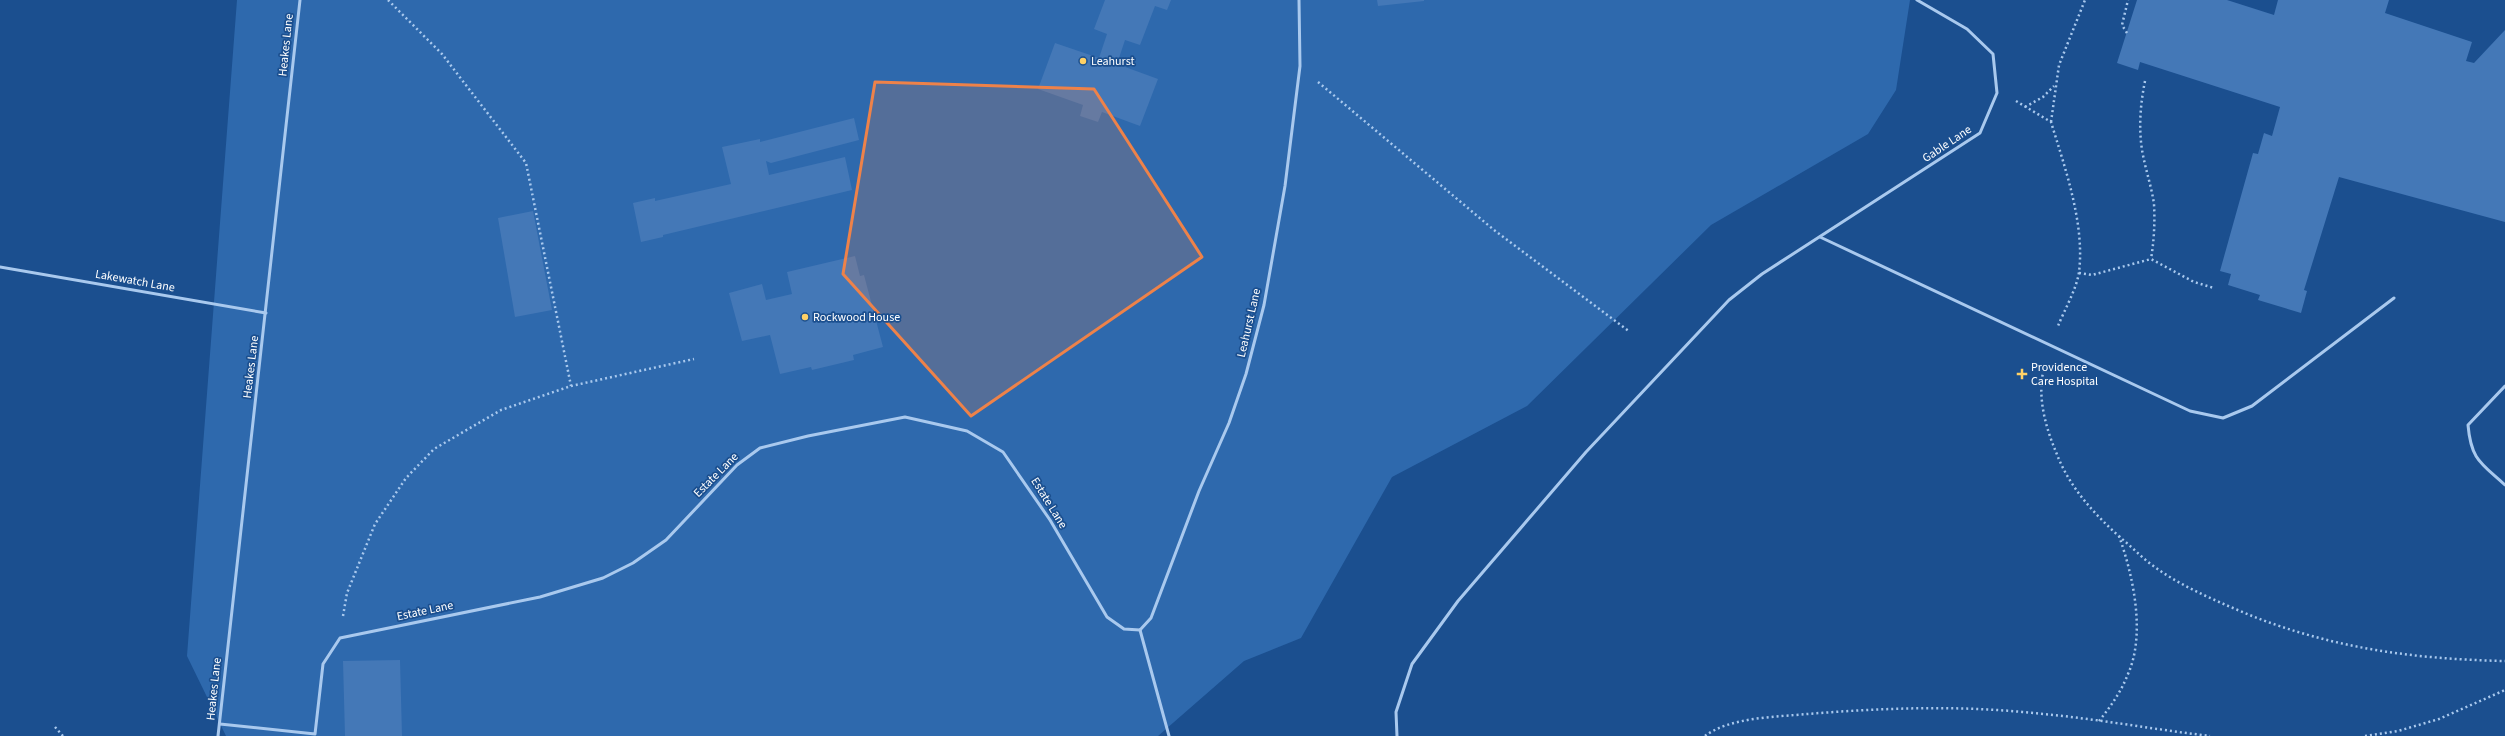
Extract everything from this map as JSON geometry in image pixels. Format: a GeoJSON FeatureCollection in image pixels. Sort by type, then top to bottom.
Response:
{"type":"FeatureCollection","features":[{"type":"Feature","properties":{"kind":"lane","name":"Heakes Lane"},"geometry":{"type":"LineString","coordinates":[[218,736],[300,0]]}},
{"type":"Feature","properties":{"kind":"lane","name":"Leahurst Lane"},"geometry":{"type":"LineString","coordinates":[[1140,630],[1151,618],[1196,498],[1229,423],[1246,374],[1264,305],[1285,186],[1300,66],[1299,0]]}},
{"type":"Feature","properties":{"kind":"lane","name":"Gable Lane"},"geometry":{"type":"LineString","coordinates":[[1397,736],[1396,712],[1412,664],[1458,601],[1586,452],[1729,300],[1762,274],[1980,133],[1997,93],[1993,54],[1967,29],[1917,0]]}},
{"type":"Feature","properties":{"kind":"lane"},"geometry":{"type":"LineString","coordinates":[[1820,237],[2190,412],[2223,418],[2252,406],[2394,298]]}},
{"type":"Feature","properties":{"kind":"lane","name":"Lakewatch Lane"},"geometry":{"type":"LineString","coordinates":[[0,267],[266,313]]}},
{"type":"Feature","properties":{"kind":"lane"},"geometry":{"type":"LineString","coordinates":[[2505,386],[2468,425],[2470,446],[2476,458],[2505,485]]}},
{"type":"Feature","properties":{"kind":"lane","name":"Estate Lane"},"geometry":{"type":"LineString","coordinates":[[340,638],[540,597],[603,578],[633,563],[666,540],[737,465],[760,448],[808,436],[905,417],[967,431],[1003,452],[1050,520],[1107,616],[1124,629],[1140,630]]}},
{"type":"Feature","properties":{"kind":"lane"},"geometry":{"type":"LineString","coordinates":[[1140,630],[1169,736]]}},
{"type":"Feature","properties":{"kind":"lane"},"geometry":{"type":"LineString","coordinates":[[220,724],[315,734],[323,664],[340,638]]}},
{"type":"Feature","properties":{"kind":"path"},"geometry":{"type":"LineString","coordinates":[[388,0],[442,54],[526,162],[571,386]]}},
{"type":"Feature","properties":{"kind":"path"},"geometry":{"type":"LineString","coordinates":[[2085,0],[2059,65],[2051,122],[2067,172],[2078,225],[2079,273],[2043,370],[2042,398],[2047,430],[2061,466],[2081,498],[2118,536],[2152,565],[2204,596],[2263,622],[2330,642],[2382,653],[2454,660],[2505,661]]}},
{"type":"Feature","properties":{"kind":"path"},"geometry":{"type":"LineString","coordinates":[[2127,33],[2122,25],[2128,0]]}},
{"type":"Feature","properties":{"kind":"path"},"geometry":{"type":"LineString","coordinates":[[1300,66],[1494,230],[1630,332]]}},
{"type":"Feature","properties":{"kind":"path"},"geometry":{"type":"LineString","coordinates":[[2145,81],[2140,101],[2140,122],[2141,143],[2148,170],[2154,204],[2155,235],[2151,259]]}},
{"type":"Feature","properties":{"kind":"path"},"geometry":{"type":"LineString","coordinates":[[2024,107],[2043,97],[2055,86]]}},
{"type":"Feature","properties":{"kind":"path"},"geometry":{"type":"LineString","coordinates":[[1997,93],[2011,97],[2024,107],[2051,122]]}},
{"type":"Feature","properties":{"kind":"path"},"geometry":{"type":"LineString","coordinates":[[2079,273],[2092,275],[2151,259],[2194,282],[2214,288]]}},
{"type":"Feature","properties":{"kind":"path"},"geometry":{"type":"LineString","coordinates":[[340,638],[350,586],[376,524],[406,478],[434,449],[501,410],[571,386],[694,359]]}},
{"type":"Feature","properties":{"kind":"path"},"geometry":{"type":"LineString","coordinates":[[2099,721],[2116,698],[2129,672],[2136,639],[2136,603],[2129,565],[2118,536]]}},
{"type":"Feature","properties":{"kind":"path"},"geometry":{"type":"LineString","coordinates":[[2365,736],[2398,730],[2439,719],[2505,690]]}},
{"type":"Feature","properties":{"kind":"path"},"geometry":{"type":"LineString","coordinates":[[1705,736],[1721,727],[1734,723],[1795,715],[1880,708],[1978,709],[2099,721],[2210,736]]}},
{"type":"Feature","properties":{"kind":"path"},"geometry":{"type":"LineString","coordinates":[[55,727],[63,736]]}},
{"type":"Feature","properties":{"kind":"highlighted area"},"geometry":{"type":"Polygon","coordinates":[[[875,82],[1094,89],[1202,257],[971,416],[843,274],[875,82]]]}},
{"type":"Feature","properties":{"kind":"shaded area"},"geometry":{"type":"Polygon","coordinates":[[[237,0],[1910,0],[1896,90],[1868,134],[1711,225],[1527,406],[1392,477],[1301,638],[1244,661],[1158,736],[226,736],[187,656],[237,0]]]}},
{"type":"Feature","properties":{"kind":"building","name":"Leahurst"},"geometry":{"type":"Polygon","coordinates":[[[1105,0],[1171,0],[1167,10],[1155,6],[1140,45],[1125,40],[1117,64],[1158,79],[1140,126],[1102,112],[1098,122],[1080,116],[1083,105],[1038,89],[1055,43],[1099,58],[1107,34],[1094,29],[1105,0]]]}},
{"type":"Feature","properties":{"kind":"building"},"geometry":{"type":"Polygon","coordinates":[[[1377,0],[1424,0],[1424,1],[1378,6],[1377,0]]]}},
{"type":"Feature","properties":{"kind":"building"},"geometry":{"type":"Polygon","coordinates":[[[2137,0],[2227,0],[2274,15],[2278,0],[2389,0],[2385,13],[2472,42],[2466,61],[2474,63],[2505,30],[2505,222],[2339,177],[2304,290],[2307,291],[2301,313],[2258,300],[2260,295],[2228,285],[2231,274],[2220,271],[2253,153],[2258,154],[2264,133],[2272,136],[2280,107],[2140,62],[2138,70],[2117,63],[2137,0]]]}},
{"type":"Feature","properties":{"kind":"building"},"geometry":{"type":"Polygon","coordinates":[[[854,118],[859,140],[771,163],[766,161],[769,175],[845,157],[852,190],[663,235],[663,237],[641,242],[633,203],[655,198],[655,201],[731,184],[722,147],[760,139],[760,142],[854,118]]]}},
{"type":"Feature","properties":{"kind":"building"},"geometry":{"type":"Polygon","coordinates":[[[533,211],[552,310],[515,317],[498,218],[533,211]]]}},
{"type":"Feature","properties":{"kind":"building","name":"Rockwood House"},"geometry":{"type":"Polygon","coordinates":[[[855,256],[860,276],[864,275],[883,347],[853,355],[854,360],[812,370],[811,367],[780,374],[770,335],[742,341],[729,293],[762,284],[766,300],[792,294],[787,272],[855,256]]]}},
{"type":"Feature","properties":{"kind":"building"},"geometry":{"type":"Polygon","coordinates":[[[400,660],[402,736],[345,736],[343,661],[400,660]]]}},
{"type":"Feature","properties":{"kind":"place","name":"Leahurst"},"geometry":{"type":"Point","coordinates":[1083,61]}},
{"type":"Feature","properties":{"kind":"place","name":"Rockwood House"},"geometry":{"type":"Point","coordinates":[805,317]}},
{"type":"Feature","properties":{"kind":"place","name":"Providence Care Hospital"},"geometry":{"type":"Point","coordinates":[2022,374]}}]}
